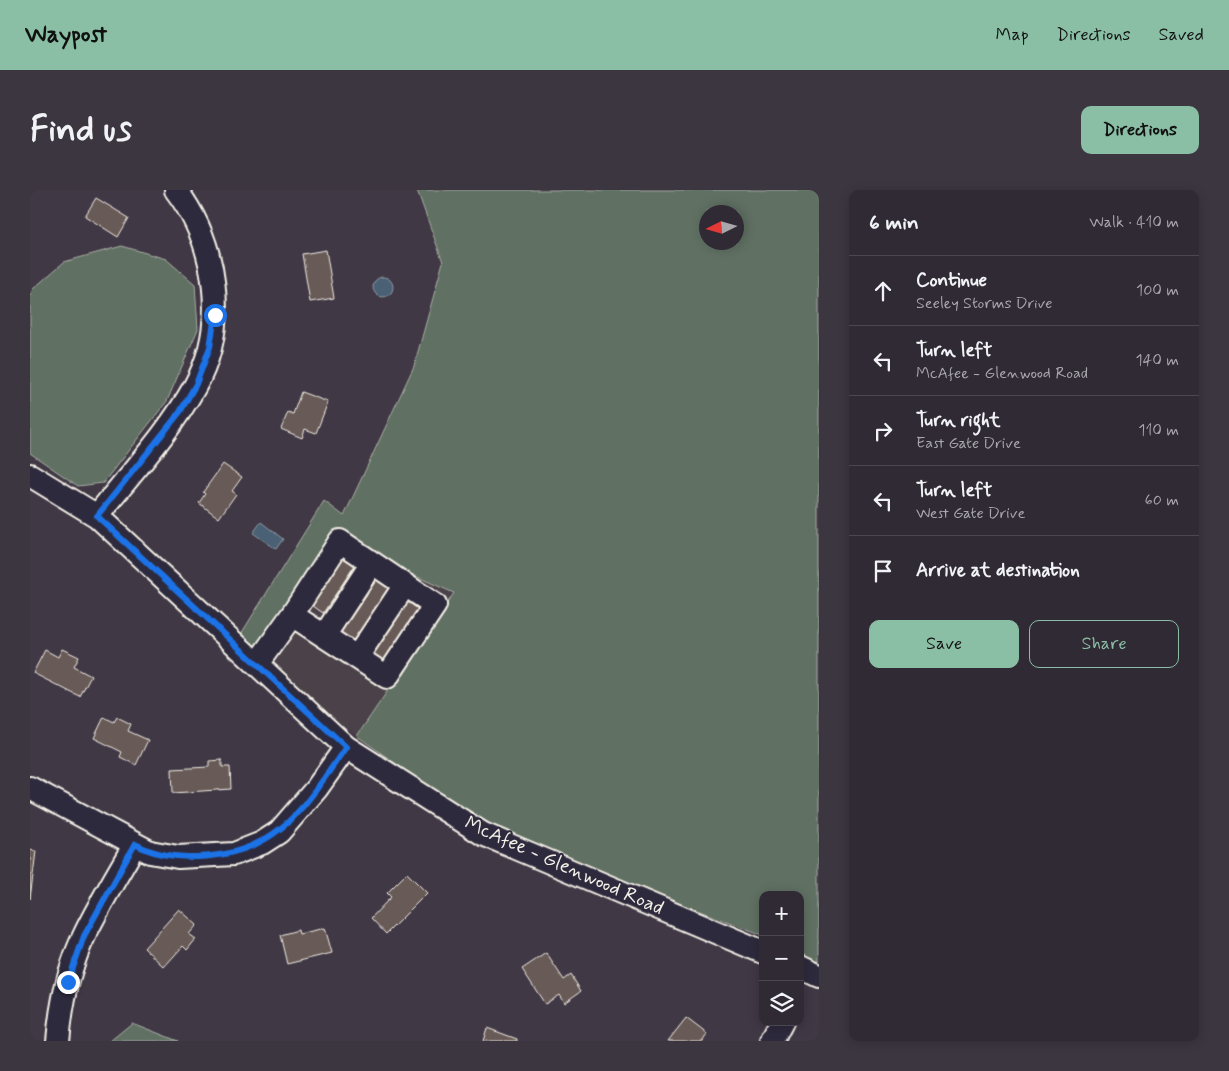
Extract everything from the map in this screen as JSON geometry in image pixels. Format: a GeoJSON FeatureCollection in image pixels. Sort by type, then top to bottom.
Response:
{"type":"FeatureCollection","features":[{"type":"Feature","properties":{"kind":"street"},"geometry":{"type":"LineString","coordinates":[[97,516],[180,412],[196,384],[210,347],[215,315],[213,273],[202,235],[187,205],[176,190]]}},
{"type":"Feature","properties":{"kind":"street","name":"McAfee - Glenwood Road"},"geometry":{"type":"LineString","coordinates":[[30,475],[97,516],[346,747],[483,834],[759,950]]}},
{"type":"Feature","properties":{"kind":"street"},"geometry":{"type":"LineString","coordinates":[[257,664],[292,615],[340,541],[435,605],[387,676],[292,615]]}},
{"type":"Feature","properties":{"kind":"street"},"geometry":{"type":"LineString","coordinates":[[324,636],[372,563]]}},
{"type":"Feature","properties":{"kind":"street"},"geometry":{"type":"LineString","coordinates":[[357,657],[405,585]]}},
{"type":"Feature","properties":{"kind":"street"},"geometry":{"type":"LineString","coordinates":[[30,788],[150,852],[178,857],[234,854],[262,843],[279,832],[297,812],[346,747]]}},
{"type":"Feature","properties":{"kind":"street"},"geometry":{"type":"LineString","coordinates":[[58,1041],[60,1018],[68,982],[84,936],[135,844]]}},
{"type":"Feature","properties":{"kind":"street"},"geometry":{"type":"LineString","coordinates":[[772,1041],[780,1026]]}},
{"type":"Feature","properties":{"kind":"shaded area"},"geometry":{"type":"Polygon","coordinates":[[[336,528],[404,571],[454,593],[357,736],[320,708],[257,648],[336,528]]]}},
{"type":"Feature","properties":{"kind":"green space"},"geometry":{"type":"Polygon","coordinates":[[[417,190],[819,190],[819,962],[804,955],[804,891],[759,891],[759,933],[570,862],[462,810],[357,736],[454,593],[404,571],[336,529],[257,648],[241,634],[324,501],[344,516],[414,366],[443,262],[417,190]]]}},
{"type":"Feature","properties":{"kind":"green space"},"geometry":{"type":"Polygon","coordinates":[[[122,246],[166,259],[195,284],[198,329],[167,401],[103,483],[78,486],[30,453],[30,296],[33,289],[64,262],[122,246]]]}},
{"type":"Feature","properties":{"kind":"green space"},"geometry":{"type":"Polygon","coordinates":[[[132,1023],[178,1041],[110,1041],[132,1023]]]}},
{"type":"Feature","properties":{"kind":"water"},"geometry":{"type":"Polygon","coordinates":[[[383,277],[390,280],[393,287],[390,294],[383,297],[376,294],[373,287],[376,280],[383,277]]]}},
{"type":"Feature","properties":{"kind":"water"},"geometry":{"type":"Polygon","coordinates":[[[261,522],[283,539],[276,549],[253,533],[261,522]]]}},
{"type":"Feature","properties":{"kind":"building"},"geometry":{"type":"Polygon","coordinates":[[[96,198],[129,218],[118,237],[85,216],[96,198]]]}},
{"type":"Feature","properties":{"kind":"building"},"geometry":{"type":"Polygon","coordinates":[[[326,250],[334,298],[310,302],[302,254],[326,250]]]}},
{"type":"Feature","properties":{"kind":"building"},"geometry":{"type":"Polygon","coordinates":[[[301,392],[328,402],[316,433],[305,429],[302,438],[281,429],[288,412],[293,414],[301,392]]]}},
{"type":"Feature","properties":{"kind":"building"},"geometry":{"type":"Polygon","coordinates":[[[223,464],[242,477],[232,491],[236,494],[219,518],[199,503],[205,494],[203,492],[223,464]]]}},
{"type":"Feature","properties":{"kind":"building"},"geometry":{"type":"Polygon","coordinates":[[[343,552],[357,562],[323,613],[309,603],[343,552]]]}},
{"type":"Feature","properties":{"kind":"building"},"geometry":{"type":"Polygon","coordinates":[[[378,578],[391,588],[354,643],[340,633],[378,578]]]}},
{"type":"Feature","properties":{"kind":"building"},"geometry":{"type":"Polygon","coordinates":[[[408,602],[422,612],[384,666],[370,657],[408,602]]]}},
{"type":"Feature","properties":{"kind":"building"},"geometry":{"type":"Polygon","coordinates":[[[62,649],[79,657],[74,667],[91,676],[80,697],[33,673],[45,650],[58,657],[62,649]]]}},
{"type":"Feature","properties":{"kind":"building"},"geometry":{"type":"Polygon","coordinates":[[[104,717],[114,722],[117,717],[131,724],[128,731],[148,740],[136,765],[120,757],[122,752],[94,738],[104,717]]]}},
{"type":"Feature","properties":{"kind":"building"},"geometry":{"type":"Polygon","coordinates":[[[222,760],[222,767],[230,767],[231,789],[173,793],[172,769],[209,767],[209,761],[222,760]]]}},
{"type":"Feature","properties":{"kind":"building"},"geometry":{"type":"Polygon","coordinates":[[[30,850],[36,851],[30,899],[30,850]]]}},
{"type":"Feature","properties":{"kind":"building"},"geometry":{"type":"Polygon","coordinates":[[[407,873],[427,893],[386,934],[371,918],[391,897],[387,893],[407,873]]]}},
{"type":"Feature","properties":{"kind":"building"},"geometry":{"type":"Polygon","coordinates":[[[179,909],[197,925],[189,934],[196,939],[187,950],[183,946],[164,967],[144,948],[179,909]]]}},
{"type":"Feature","properties":{"kind":"building"},"geometry":{"type":"Polygon","coordinates":[[[325,928],[332,953],[287,964],[280,935],[298,930],[299,934],[325,928]]]}},
{"type":"Feature","properties":{"kind":"building"},"geometry":{"type":"Polygon","coordinates":[[[546,953],[564,980],[571,975],[581,991],[564,1003],[559,995],[545,1004],[522,969],[546,953]]]}},
{"type":"Feature","properties":{"kind":"building"},"geometry":{"type":"Polygon","coordinates":[[[686,1018],[707,1034],[702,1041],[668,1041],[686,1018]]]}},
{"type":"Feature","properties":{"kind":"building"},"geometry":{"type":"Polygon","coordinates":[[[487,1028],[517,1039],[517,1041],[483,1041],[487,1028]]]}},
{"type":"Feature","properties":{"kind":"route"},"geometry":{"type":"LineString","coordinates":[[68,982],[84,936],[135,844],[150,852],[178,857],[202,857],[234,854],[262,843],[279,832],[297,812],[317,788],[346,747],[97,516],[180,412],[196,384],[210,347],[215,315]]}}]}
